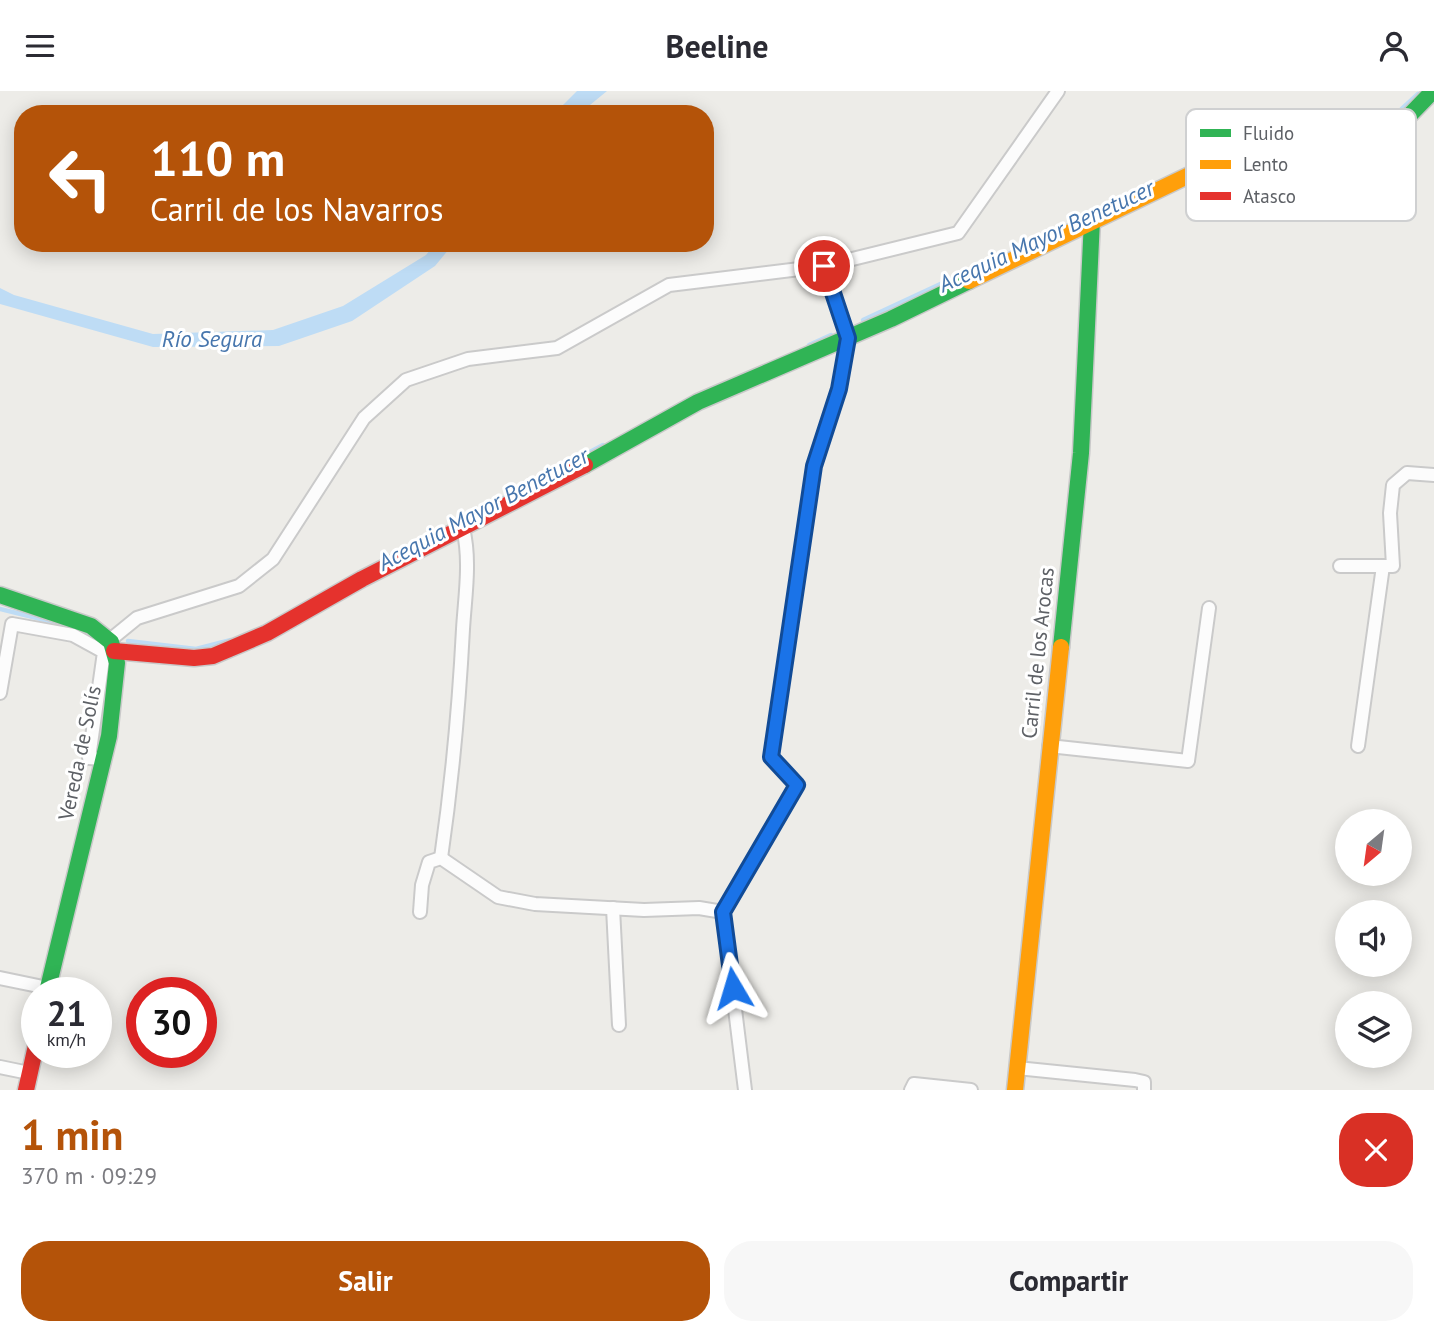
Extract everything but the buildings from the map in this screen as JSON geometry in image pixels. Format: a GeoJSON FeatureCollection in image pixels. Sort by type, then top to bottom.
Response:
{"type":"FeatureCollection","features":[{"type":"Feature","properties":{"kind":"street"},"geometry":{"type":"LineString","coordinates":[[112,646],[137,618],[239,586],[273,559],[364,418],[406,380],[468,359],[557,348],[669,285],[824,266],[958,233],[1058,91]]}},
{"type":"Feature","properties":{"kind":"street"},"geometry":{"type":"LineString","coordinates":[[1416,109],[1433,91]]}},
{"type":"Feature","properties":{"kind":"street"},"geometry":{"type":"LineString","coordinates":[[0,595],[16,603],[65,615],[112,646],[194,658],[213,656],[267,633],[362,579],[543,489],[698,402],[848,338],[1186,176]]}},
{"type":"Feature","properties":{"kind":"street","name":"Carril de los Arocas"},"geometry":{"type":"LineString","coordinates":[[1015,1090],[1081,453],[1092,220]]}},
{"type":"Feature","properties":{"kind":"street"},"geometry":{"type":"LineString","coordinates":[[745,1090],[723,912],[797,785],[771,757],[814,466],[839,389],[848,338],[824,266]]}},
{"type":"Feature","properties":{"kind":"street"},"geometry":{"type":"LineString","coordinates":[[1340,566],[1392,566],[1390,513],[1393,485],[1407,473],[1434,475]]}},
{"type":"Feature","properties":{"kind":"street"},"geometry":{"type":"LineString","coordinates":[[441,858],[455,760],[468,548],[463,528]]}},
{"type":"Feature","properties":{"kind":"street"},"geometry":{"type":"LineString","coordinates":[[1358,746],[1383,566]]}},
{"type":"Feature","properties":{"kind":"street"},"geometry":{"type":"LineString","coordinates":[[1049,746],[1188,761],[1209,608]]}},
{"type":"Feature","properties":{"kind":"street"},"geometry":{"type":"LineString","coordinates":[[0,693],[12,624],[73,635],[104,652],[89,758],[103,759]]}},
{"type":"Feature","properties":{"kind":"street","name":"Vereda de Solís"},"geometry":{"type":"LineString","coordinates":[[51,977],[103,759],[117,685],[112,646]]}},
{"type":"Feature","properties":{"kind":"street"},"geometry":{"type":"LineString","coordinates":[[441,858],[498,897],[535,904],[612,908],[699,908],[723,912]]}},
{"type":"Feature","properties":{"kind":"street"},"geometry":{"type":"LineString","coordinates":[[419,912],[422,885],[429,862],[441,858]]}},
{"type":"Feature","properties":{"kind":"street"},"geometry":{"type":"LineString","coordinates":[[612,908],[619,1025]]}},
{"type":"Feature","properties":{"kind":"street"},"geometry":{"type":"LineString","coordinates":[[0,978],[21,983]]}},
{"type":"Feature","properties":{"kind":"street"},"geometry":{"type":"LineString","coordinates":[[0,1067],[29,1073]]}},
{"type":"Feature","properties":{"kind":"street"},"geometry":{"type":"LineString","coordinates":[[26,1090],[30,1068]]}},
{"type":"Feature","properties":{"kind":"street"},"geometry":{"type":"LineString","coordinates":[[1017,1068],[1135,1080],[1144,1082],[1144,1090]]}},
{"type":"Feature","properties":{"kind":"street"},"geometry":{"type":"LineString","coordinates":[[911,1090],[914,1084],[971,1090]]}},
{"type":"Feature","properties":{"kind":"water"},"geometry":{"type":"Polygon","coordinates":[[[577,91],[607,91],[590,105],[563,105],[577,91]]]}},
{"type":"Feature","properties":{"kind":"water","name":"Río Segura"},"geometry":{"type":"Polygon","coordinates":[[[428,252],[447,252],[435,266],[352,321],[279,346],[153,347],[0,304],[0,288],[14,295],[153,334],[273,330],[343,306],[428,252]]]}},
{"type":"Feature","properties":{"kind":"waterway","name":"Acequia Mayor Benetucer"},"geometry":{"type":"LineString","coordinates":[[1402,109],[1418,94]]}},
{"type":"Feature","properties":{"kind":"waterway","name":"Acequia Mayor Benetucer"},"geometry":{"type":"LineString","coordinates":[[863,320],[992,260]]}},
{"type":"Feature","properties":{"kind":"waterway","name":"Acequia Mayor Benetucer"},"geometry":{"type":"LineString","coordinates":[[809,345],[831,335]]}},
{"type":"Feature","properties":{"kind":"waterway","name":"Acequia Mayor Benetucer"},"geometry":{"type":"LineString","coordinates":[[487,507],[603,445]]}},
{"type":"Feature","properties":{"kind":"waterway","name":"Acequia Mayor Benetucer"},"geometry":{"type":"LineString","coordinates":[[0,609],[69,626]]}},
{"type":"Feature","properties":{"kind":"waterway","name":"Acequia Mayor Benetucer"},"geometry":{"type":"LineString","coordinates":[[128,641],[196,649],[231,640]]}},
{"type":"Feature","properties":{"kind":"traffic: fast"},"geometry":{"type":"LineString","coordinates":[[1416,109],[1433,91]]}},
{"type":"Feature","properties":{"kind":"traffic: fast"},"geometry":{"type":"LineString","coordinates":[[1061,647],[1081,453],[1092,220]]}},
{"type":"Feature","properties":{"kind":"traffic: fast"},"geometry":{"type":"LineString","coordinates":[[585,465],[698,402],[891,319],[969,281]]}},
{"type":"Feature","properties":{"kind":"traffic: fast"},"geometry":{"type":"LineString","coordinates":[[0,595],[91,626],[111,642],[117,663],[109,736],[51,977]]}},
{"type":"Feature","properties":{"kind":"traffic: slow"},"geometry":{"type":"LineString","coordinates":[[969,281],[1186,177]]}},
{"type":"Feature","properties":{"kind":"traffic: slow"},"geometry":{"type":"LineString","coordinates":[[1015,1090],[1061,647]]}},
{"type":"Feature","properties":{"kind":"traffic: jam"},"geometry":{"type":"LineString","coordinates":[[114,651],[194,658],[213,656],[267,633],[362,579],[585,465]]}},
{"type":"Feature","properties":{"kind":"traffic: jam"},"geometry":{"type":"LineString","coordinates":[[26,1090],[31,1068]]}},
{"type":"Feature","properties":{"kind":"route"},"geometry":{"type":"LineString","coordinates":[[733,988],[723,912],[797,785],[771,757],[814,466],[839,389],[848,338],[824,266]]}}]}
